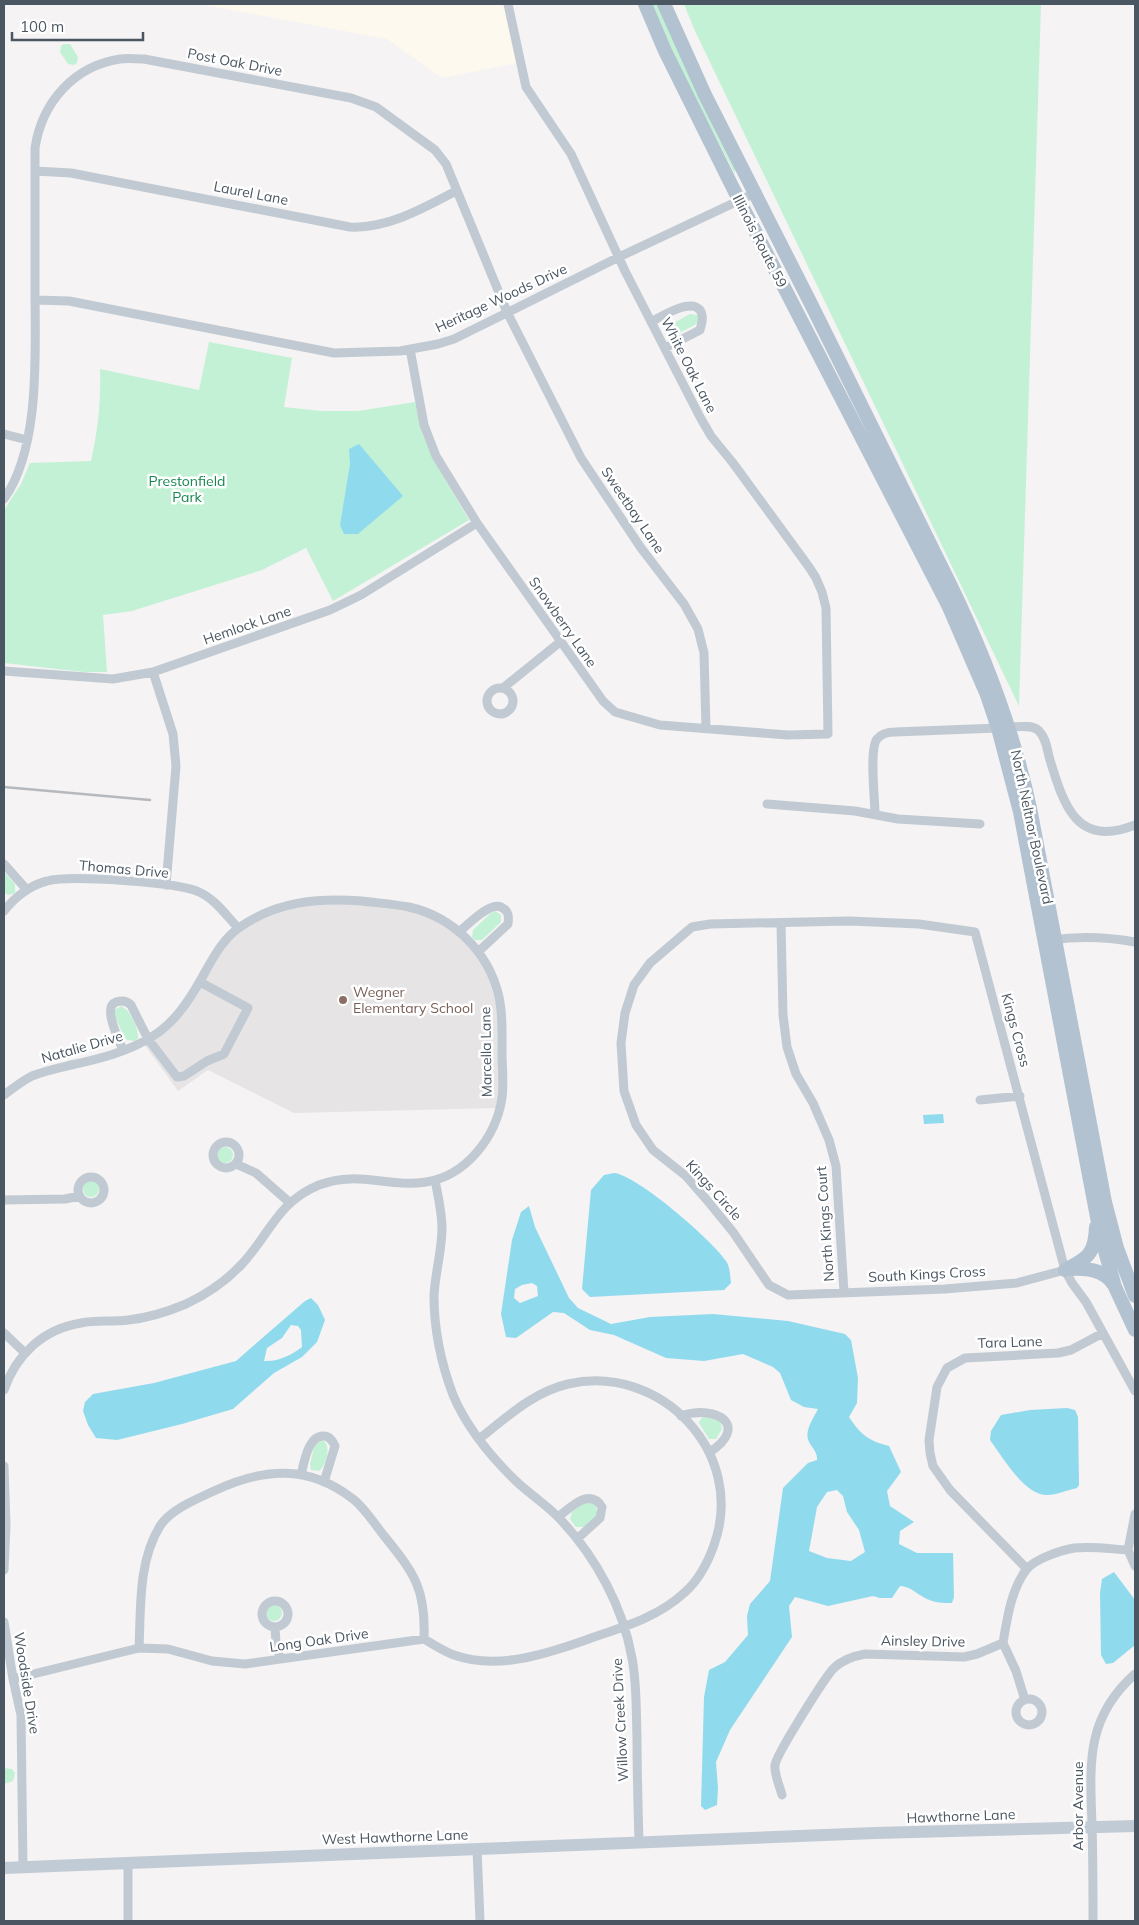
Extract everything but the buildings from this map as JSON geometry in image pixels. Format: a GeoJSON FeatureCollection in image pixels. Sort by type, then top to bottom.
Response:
{"type":"FeatureCollection","features":[{"type":"Feature","properties":{"kind":"main road","name":"Illinois Route 59"},"geometry":{"type":"LineString","coordinates":[[645,4],[670,60],[739,200],[881,476]]}},
{"type":"Feature","properties":{"kind":"main road","name":"Illinois Route 59"},"geometry":{"type":"LineString","coordinates":[[664,4],[705,94],[852,384]]}},
{"type":"Feature","properties":{"kind":"main road","name":"North Neltnor Boulevard"},"geometry":{"type":"LineString","coordinates":[[852,384],[970,624],[992,677],[1004,727],[1014,786],[1031,844],[1044,909],[1096,1211],[1107,1260],[1116,1287],[1135,1330]]}},
{"type":"Feature","properties":{"kind":"main road","name":"North Neltnor Boulevard"},"geometry":{"type":"LineString","coordinates":[[881,476],[948,604],[1004,727]]}},
{"type":"Feature","properties":{"kind":"main road","name":"North Neltnor Boulevard"},"geometry":{"type":"LineString","coordinates":[[1049,940],[1116,1248],[1135,1296]]}},
{"type":"Feature","properties":{"kind":"main road"},"geometry":{"type":"LineString","coordinates":[[1066,1270],[1087,1258],[1092,1251],[1096,1231],[1096,1211]]}},
{"type":"Feature","properties":{"kind":"main road"},"geometry":{"type":"LineString","coordinates":[[1066,1270],[1081,1268],[1096,1270],[1111,1280],[1116,1287]]}},
{"type":"Feature","properties":{"kind":"street","name":"White Oak Lane"},"geometry":{"type":"LineString","coordinates":[[508,4],[526,87],[571,154],[664,348],[711,436],[816,578],[826,608],[828,734]]}},
{"type":"Feature","properties":{"kind":"street","name":"Post Oak Drive"},"geometry":{"type":"LineString","coordinates":[[4,499],[16,477],[27,440],[34,395],[35,148],[47,109],[63,88],[76,76],[96,66],[120,59],[144,59],[351,98],[376,107],[435,150],[446,164],[507,312]]}},
{"type":"Feature","properties":{"kind":"street","name":"Laurel Lane"},"geometry":{"type":"LineString","coordinates":[[35,171],[71,173],[363,228],[389,222],[456,191]]}},
{"type":"Feature","properties":{"kind":"street","name":"Heritage Woods Drive"},"geometry":{"type":"LineString","coordinates":[[35,300],[69,301],[334,353],[389,352],[410,349],[454,339],[619,257],[755,193]]}},
{"type":"Feature","properties":{"kind":"street"},"geometry":{"type":"LineString","coordinates":[[652,322],[683,307],[694,306],[699,309],[702,315],[700,330],[664,348]]}},
{"type":"Feature","properties":{"kind":"street","name":"Sweetbay Lane"},"geometry":{"type":"LineString","coordinates":[[507,312],[581,458],[641,548],[684,604],[698,628],[704,653],[706,729]]}},
{"type":"Feature","properties":{"kind":"street","name":"Snowberry Lane"},"geometry":{"type":"LineString","coordinates":[[410,349],[424,425],[436,456],[477,522],[603,701],[615,712],[660,725],[788,735],[828,734]]}},
{"type":"Feature","properties":{"kind":"street"},"geometry":{"type":"LineString","coordinates":[[4,434],[27,440]]}},
{"type":"Feature","properties":{"kind":"street","name":"Hemlock Lane"},"geometry":{"type":"LineString","coordinates":[[4,671],[114,678],[153,672],[330,610],[361,595],[477,522]]}},
{"type":"Feature","properties":{"kind":"street"},"geometry":{"type":"LineString","coordinates":[[503,688],[560,642]]}},
{"type":"Feature","properties":{"kind":"street"},"geometry":{"type":"LineString","coordinates":[[153,672],[173,734],[176,766],[166,885]]}},
{"type":"Feature","properties":{"kind":"street"},"geometry":{"type":"LineString","coordinates":[[875,814],[873,754],[876,740],[881,736],[895,732],[1033,727],[1039,731],[1045,741],[1062,796],[1071,814],[1082,825],[1091,829],[1109,831],[1135,825]]}},
{"type":"Feature","properties":{"kind":"street"},"geometry":{"type":"LineString","coordinates":[[767,804],[875,814],[898,819],[980,824]]}},
{"type":"Feature","properties":{"kind":"street"},"geometry":{"type":"LineString","coordinates":[[4,864],[27,890]]}},
{"type":"Feature","properties":{"kind":"street","name":"Thomas Drive"},"geometry":{"type":"LineString","coordinates":[[5,906],[27,890],[45,881],[66,878],[166,885],[188,888],[201,893],[221,909],[238,928]]}},
{"type":"Feature","properties":{"kind":"street","name":"Marcella Lane"},"geometry":{"type":"LineString","coordinates":[[238,928],[264,914],[292,903],[322,899],[385,904],[412,908],[437,917],[460,931],[478,952],[495,984],[501,1009],[502,1096],[492,1128],[477,1154],[457,1170],[435,1180]]}},
{"type":"Feature","properties":{"kind":"street"},"geometry":{"type":"LineString","coordinates":[[460,931],[488,908],[497,906],[505,909],[509,916],[508,924],[478,952]]}},
{"type":"Feature","properties":{"kind":"street","name":"Kings Circle"},"geometry":{"type":"LineString","coordinates":[[788,1295],[769,1285],[733,1232],[706,1199],[686,1176],[653,1150],[636,1125],[624,1091],[621,1043],[625,1013],[634,985],[650,963],[692,927],[710,924],[854,922]]}},
{"type":"Feature","properties":{"kind":"street","name":"Kings Cross"},"geometry":{"type":"LineString","coordinates":[[854,922],[919,924],[975,932],[1066,1270]]}},
{"type":"Feature","properties":{"kind":"street","name":"North Kings Court"},"geometry":{"type":"LineString","coordinates":[[780,924],[783,1015],[788,1047],[796,1074],[813,1103],[829,1140],[836,1166],[844,1292]]}},
{"type":"Feature","properties":{"kind":"street","name":"Natalie Drive"},"geometry":{"type":"LineString","coordinates":[[4,1094],[19,1083],[38,1074],[98,1059],[137,1046],[165,1028],[188,1002],[212,957],[238,928]]}},
{"type":"Feature","properties":{"kind":"street"},"geometry":{"type":"LineString","coordinates":[[1049,940],[1073,937],[1135,942]]}},
{"type":"Feature","properties":{"kind":"street"},"geometry":{"type":"LineString","coordinates":[[123,1050],[110,1017],[110,1008],[119,1001],[127,1002],[131,1005],[148,1039],[177,1077],[184,1076],[207,1060],[224,1054],[248,1008],[200,982]]}},
{"type":"Feature","properties":{"kind":"street"},"geometry":{"type":"LineString","coordinates":[[980,1100],[1020,1096]]}},
{"type":"Feature","properties":{"kind":"street"},"geometry":{"type":"LineString","coordinates":[[236,1164],[256,1173],[289,1202]]}},
{"type":"Feature","properties":{"kind":"street"},"geometry":{"type":"LineString","coordinates":[[4,1390],[11,1373],[24,1352],[53,1332],[72,1324],[122,1321],[148,1317],[168,1311],[202,1295],[240,1266],[289,1202],[319,1185],[342,1179],[364,1178],[408,1183],[435,1180]]}},
{"type":"Feature","properties":{"kind":"street","name":"Willow Creek Drive"},"geometry":{"type":"LineString","coordinates":[[435,1180],[442,1222],[434,1295],[437,1340],[446,1376],[454,1396],[479,1439],[496,1461],[518,1483],[558,1517],[577,1539],[607,1585],[625,1626],[633,1660],[636,1698],[639,1842]]}},
{"type":"Feature","properties":{"kind":"street"},"geometry":{"type":"LineString","coordinates":[[4,1200],[65,1199],[80,1196]]}},
{"type":"Feature","properties":{"kind":"street"},"geometry":{"type":"LineString","coordinates":[[1066,1270],[1072,1283],[1086,1302],[1135,1391]]}},
{"type":"Feature","properties":{"kind":"street","name":"South Kings Cross"},"geometry":{"type":"LineString","coordinates":[[788,1295],[945,1289],[1017,1283],[1066,1270]]}},
{"type":"Feature","properties":{"kind":"street"},"geometry":{"type":"LineString","coordinates":[[4,1333],[24,1352]]}},
{"type":"Feature","properties":{"kind":"street","name":"Tara Lane"},"geometry":{"type":"LineString","coordinates":[[1027,1569],[950,1490],[933,1466],[930,1440],[936,1387],[947,1368],[965,1358],[1058,1353],[1071,1350],[1103,1333]]}},
{"type":"Feature","properties":{"kind":"street"},"geometry":{"type":"LineString","coordinates":[[139,1648],[144,1570],[161,1524],[188,1504],[240,1479],[273,1473],[312,1477],[355,1500],[409,1567],[420,1589],[425,1617],[424,1639],[446,1651],[466,1658],[511,1659],[537,1655],[648,1618],[686,1592],[705,1564],[715,1540],[720,1506],[717,1475],[710,1452],[697,1432],[670,1405],[654,1395],[634,1386],[605,1381],[578,1382],[556,1388],[536,1397],[479,1439]]}},
{"type":"Feature","properties":{"kind":"street"},"geometry":{"type":"LineString","coordinates":[[681,1416],[693,1412],[706,1411],[724,1418],[727,1434],[717,1448],[710,1452]]}},
{"type":"Feature","properties":{"kind":"street"},"geometry":{"type":"LineString","coordinates":[[301,1475],[311,1444],[316,1437],[328,1437],[335,1446],[324,1482]]}},
{"type":"Feature","properties":{"kind":"street"},"geometry":{"type":"LineString","coordinates":[[4,1466],[6,1526],[4,1570]]}},
{"type":"Feature","properties":{"kind":"street"},"geometry":{"type":"LineString","coordinates":[[558,1517],[578,1501],[587,1498],[594,1499],[599,1503],[602,1507],[600,1518],[577,1539]]}},
{"type":"Feature","properties":{"kind":"street"},"geometry":{"type":"LineString","coordinates":[[1135,1514],[1128,1550],[1135,1566]]}},
{"type":"Feature","properties":{"kind":"street"},"geometry":{"type":"LineString","coordinates":[[1025,1700],[1016,1671],[1004,1643],[1014,1594],[1027,1569],[1048,1556],[1064,1550],[1077,1548],[1128,1550]]}},
{"type":"Feature","properties":{"kind":"street","name":"Woodside Drive"},"geometry":{"type":"LineString","coordinates":[[4,1622],[13,1680],[21,1715],[23,1868]]}},
{"type":"Feature","properties":{"kind":"street"},"geometry":{"type":"LineString","coordinates":[[275,1627],[276,1643],[280,1658]]}},
{"type":"Feature","properties":{"kind":"street","name":"Long Oak Drive"},"geometry":{"type":"LineString","coordinates":[[13,1680],[139,1648],[168,1649],[234,1664],[254,1663],[424,1639]]}},
{"type":"Feature","properties":{"kind":"street","name":"Ainsley Drive"},"geometry":{"type":"LineString","coordinates":[[782,1795],[774,1766],[776,1760],[786,1741],[834,1668],[852,1657],[865,1654],[964,1657],[1004,1643]]}},
{"type":"Feature","properties":{"kind":"street","name":"Arbor Avenue"},"geometry":{"type":"LineString","coordinates":[[1094,1921],[1090,1768],[1094,1741],[1105,1713],[1119,1689],[1135,1674]]}},
{"type":"Feature","properties":{"kind":"street","name":"Hawthorne Lane"},"geometry":{"type":"LineString","coordinates":[[788,1836],[1135,1826]]}},
{"type":"Feature","properties":{"kind":"street","name":"West Hawthorne Lane"},"geometry":{"type":"LineString","coordinates":[[4,1868],[788,1836]]}},
{"type":"Feature","properties":{"kind":"street"},"geometry":{"type":"LineString","coordinates":[[477,1849],[480,1921]]}},
{"type":"Feature","properties":{"kind":"street"},"geometry":{"type":"LineString","coordinates":[[128,1863],[128,1921]]}},
{"type":"Feature","properties":{"kind":"shaded area"},"geometry":{"type":"Polygon","coordinates":[[[199,4],[504,4],[516,63],[442,78],[387,39],[199,4]]]}},
{"type":"Feature","properties":{"kind":"shaded area","name":"Wegner Elementary School"},"geometry":{"type":"Polygon","coordinates":[[[349,903],[404,909],[432,919],[457,934],[472,949],[488,975],[498,1011],[500,1095],[497,1108],[294,1113],[208,1070],[178,1091],[144,1044],[153,1039],[240,930],[264,917],[291,906],[349,903]]]}},
{"type":"Feature","properties":{"kind":"green space"},"geometry":{"type":"Polygon","coordinates":[[[652,4],[657,4],[735,167],[735,174],[679,67],[652,4]]]}},
{"type":"Feature","properties":{"kind":"green space"},"geometry":{"type":"Polygon","coordinates":[[[684,4],[1041,4],[1019,706],[695,31],[684,4]]]}},
{"type":"Feature","properties":{"kind":"green space"},"geometry":{"type":"Polygon","coordinates":[[[70,44],[78,57],[77,63],[74,65],[68,64],[60,52],[61,46],[70,44]]]}},
{"type":"Feature","properties":{"kind":"green space"},"geometry":{"type":"Polygon","coordinates":[[[690,314],[699,317],[698,323],[676,335],[672,335],[669,332],[668,326],[690,314]]]}},
{"type":"Feature","properties":{"kind":"green space","name":"Prestonfield Park"},"geometry":{"type":"Polygon","coordinates":[[[209,342],[292,358],[284,407],[321,411],[358,411],[415,402],[422,433],[433,459],[469,520],[333,601],[306,548],[262,570],[132,611],[103,615],[107,672],[84,672],[4,663],[4,510],[21,484],[30,463],[91,461],[96,438],[100,369],[199,390],[209,342]]]}},
{"type":"Feature","properties":{"kind":"green space"},"geometry":{"type":"Polygon","coordinates":[[[4,872],[15,884],[15,893],[8,895],[4,892],[4,872]]]}},
{"type":"Feature","properties":{"kind":"green space"},"geometry":{"type":"Polygon","coordinates":[[[495,911],[501,915],[501,922],[482,940],[475,940],[472,937],[473,930],[495,911]]]}},
{"type":"Feature","properties":{"kind":"green space"},"geometry":{"type":"Polygon","coordinates":[[[121,1006],[131,1015],[135,1025],[138,1038],[135,1041],[125,1038],[115,1017],[115,1010],[121,1006]]]}},
{"type":"Feature","properties":{"kind":"green space"},"geometry":{"type":"Polygon","coordinates":[[[225,1147],[231,1149],[233,1155],[231,1161],[225,1163],[219,1161],[217,1155],[219,1149],[225,1147]]]}},
{"type":"Feature","properties":{"kind":"green space"},"geometry":{"type":"Polygon","coordinates":[[[88,1181],[94,1181],[99,1186],[97,1195],[88,1197],[83,1192],[83,1186],[88,1181]]]}},
{"type":"Feature","properties":{"kind":"green space"},"geometry":{"type":"Polygon","coordinates":[[[704,1416],[720,1421],[722,1429],[716,1439],[709,1439],[699,1423],[704,1416]]]}},
{"type":"Feature","properties":{"kind":"green space"},"geometry":{"type":"Polygon","coordinates":[[[323,1440],[326,1443],[328,1452],[326,1461],[319,1471],[311,1470],[310,1464],[315,1444],[323,1440]]]}},
{"type":"Feature","properties":{"kind":"green space"},"geometry":{"type":"Polygon","coordinates":[[[585,1502],[593,1503],[596,1506],[597,1515],[584,1527],[576,1527],[570,1519],[572,1512],[585,1502]]]}},
{"type":"Feature","properties":{"kind":"green space"},"geometry":{"type":"Polygon","coordinates":[[[274,1605],[280,1607],[282,1613],[280,1619],[274,1621],[268,1619],[266,1613],[268,1607],[274,1605]]]}},
{"type":"Feature","properties":{"kind":"green space"},"geometry":{"type":"Polygon","coordinates":[[[4,1768],[12,1769],[15,1773],[13,1781],[4,1784],[4,1768]]]}},
{"type":"Feature","properties":{"kind":"water"},"geometry":{"type":"Polygon","coordinates":[[[359,444],[403,496],[358,534],[344,534],[340,525],[350,464],[349,449],[359,444]]]}},
{"type":"Feature","properties":{"kind":"water"},"geometry":{"type":"Polygon","coordinates":[[[943,1114],[944,1123],[924,1124],[923,1115],[943,1114]]]}},
{"type":"Feature","properties":{"kind":"water"},"geometry":{"type":"Polygon","coordinates":[[[614,1173],[625,1176],[656,1196],[690,1224],[718,1251],[727,1263],[730,1271],[731,1283],[724,1290],[590,1297],[582,1289],[591,1190],[604,1175],[614,1173]]]}},
{"type":"Feature","properties":{"kind":"water"},"geometry":{"type":"Polygon","coordinates":[[[529,1206],[535,1227],[569,1298],[578,1308],[611,1324],[650,1317],[713,1314],[788,1321],[845,1334],[851,1340],[858,1378],[857,1403],[849,1417],[866,1436],[876,1442],[889,1446],[901,1472],[887,1491],[890,1506],[914,1522],[900,1531],[899,1544],[917,1553],[953,1553],[954,1597],[952,1603],[933,1601],[907,1587],[900,1586],[892,1598],[873,1596],[828,1606],[795,1597],[789,1606],[792,1637],[730,1730],[716,1762],[717,1805],[705,1810],[701,1806],[704,1697],[709,1670],[725,1662],[748,1635],[747,1616],[750,1604],[770,1581],[783,1488],[808,1463],[817,1460],[807,1435],[810,1424],[818,1409],[804,1407],[791,1400],[780,1373],[773,1367],[743,1354],[704,1361],[666,1358],[614,1335],[590,1330],[564,1313],[553,1312],[516,1338],[506,1337],[501,1314],[512,1240],[521,1212],[529,1206]],[[532,1283],[515,1289],[514,1298],[520,1303],[538,1296],[537,1286],[532,1283]],[[837,1490],[827,1492],[817,1507],[809,1551],[827,1558],[851,1561],[865,1552],[859,1530],[847,1512],[843,1496],[837,1490]]]}},
{"type":"Feature","properties":{"kind":"water"},"geometry":{"type":"Polygon","coordinates":[[[311,1298],[318,1305],[325,1320],[317,1342],[302,1357],[274,1373],[233,1409],[117,1440],[96,1438],[88,1425],[83,1411],[85,1402],[93,1394],[154,1383],[236,1361],[305,1301],[311,1298]],[[291,1325],[282,1338],[267,1348],[264,1361],[284,1357],[302,1347],[301,1330],[298,1326],[291,1325]]]}},
{"type":"Feature","properties":{"kind":"water"},"geometry":{"type":"Polygon","coordinates":[[[1067,1408],[1075,1410],[1078,1417],[1079,1485],[1077,1488],[1054,1494],[1038,1493],[1030,1489],[1014,1474],[990,1440],[991,1431],[1001,1415],[1030,1410],[1067,1408]]]}},
{"type":"Feature","properties":{"kind":"water"},"geometry":{"type":"Polygon","coordinates":[[[1114,1572],[1135,1600],[1135,1645],[1113,1663],[1106,1664],[1101,1655],[1100,1593],[1102,1579],[1114,1572]]]}},
{"type":"Feature","properties":{"kind":"railway"},"geometry":{"type":"LineString","coordinates":[[4,787],[150,800]]}},
{"type":"Feature","properties":{"kind":"place","name":"Wegner Elementary School"},"geometry":{"type":"Point","coordinates":[343,1000]}}]}
